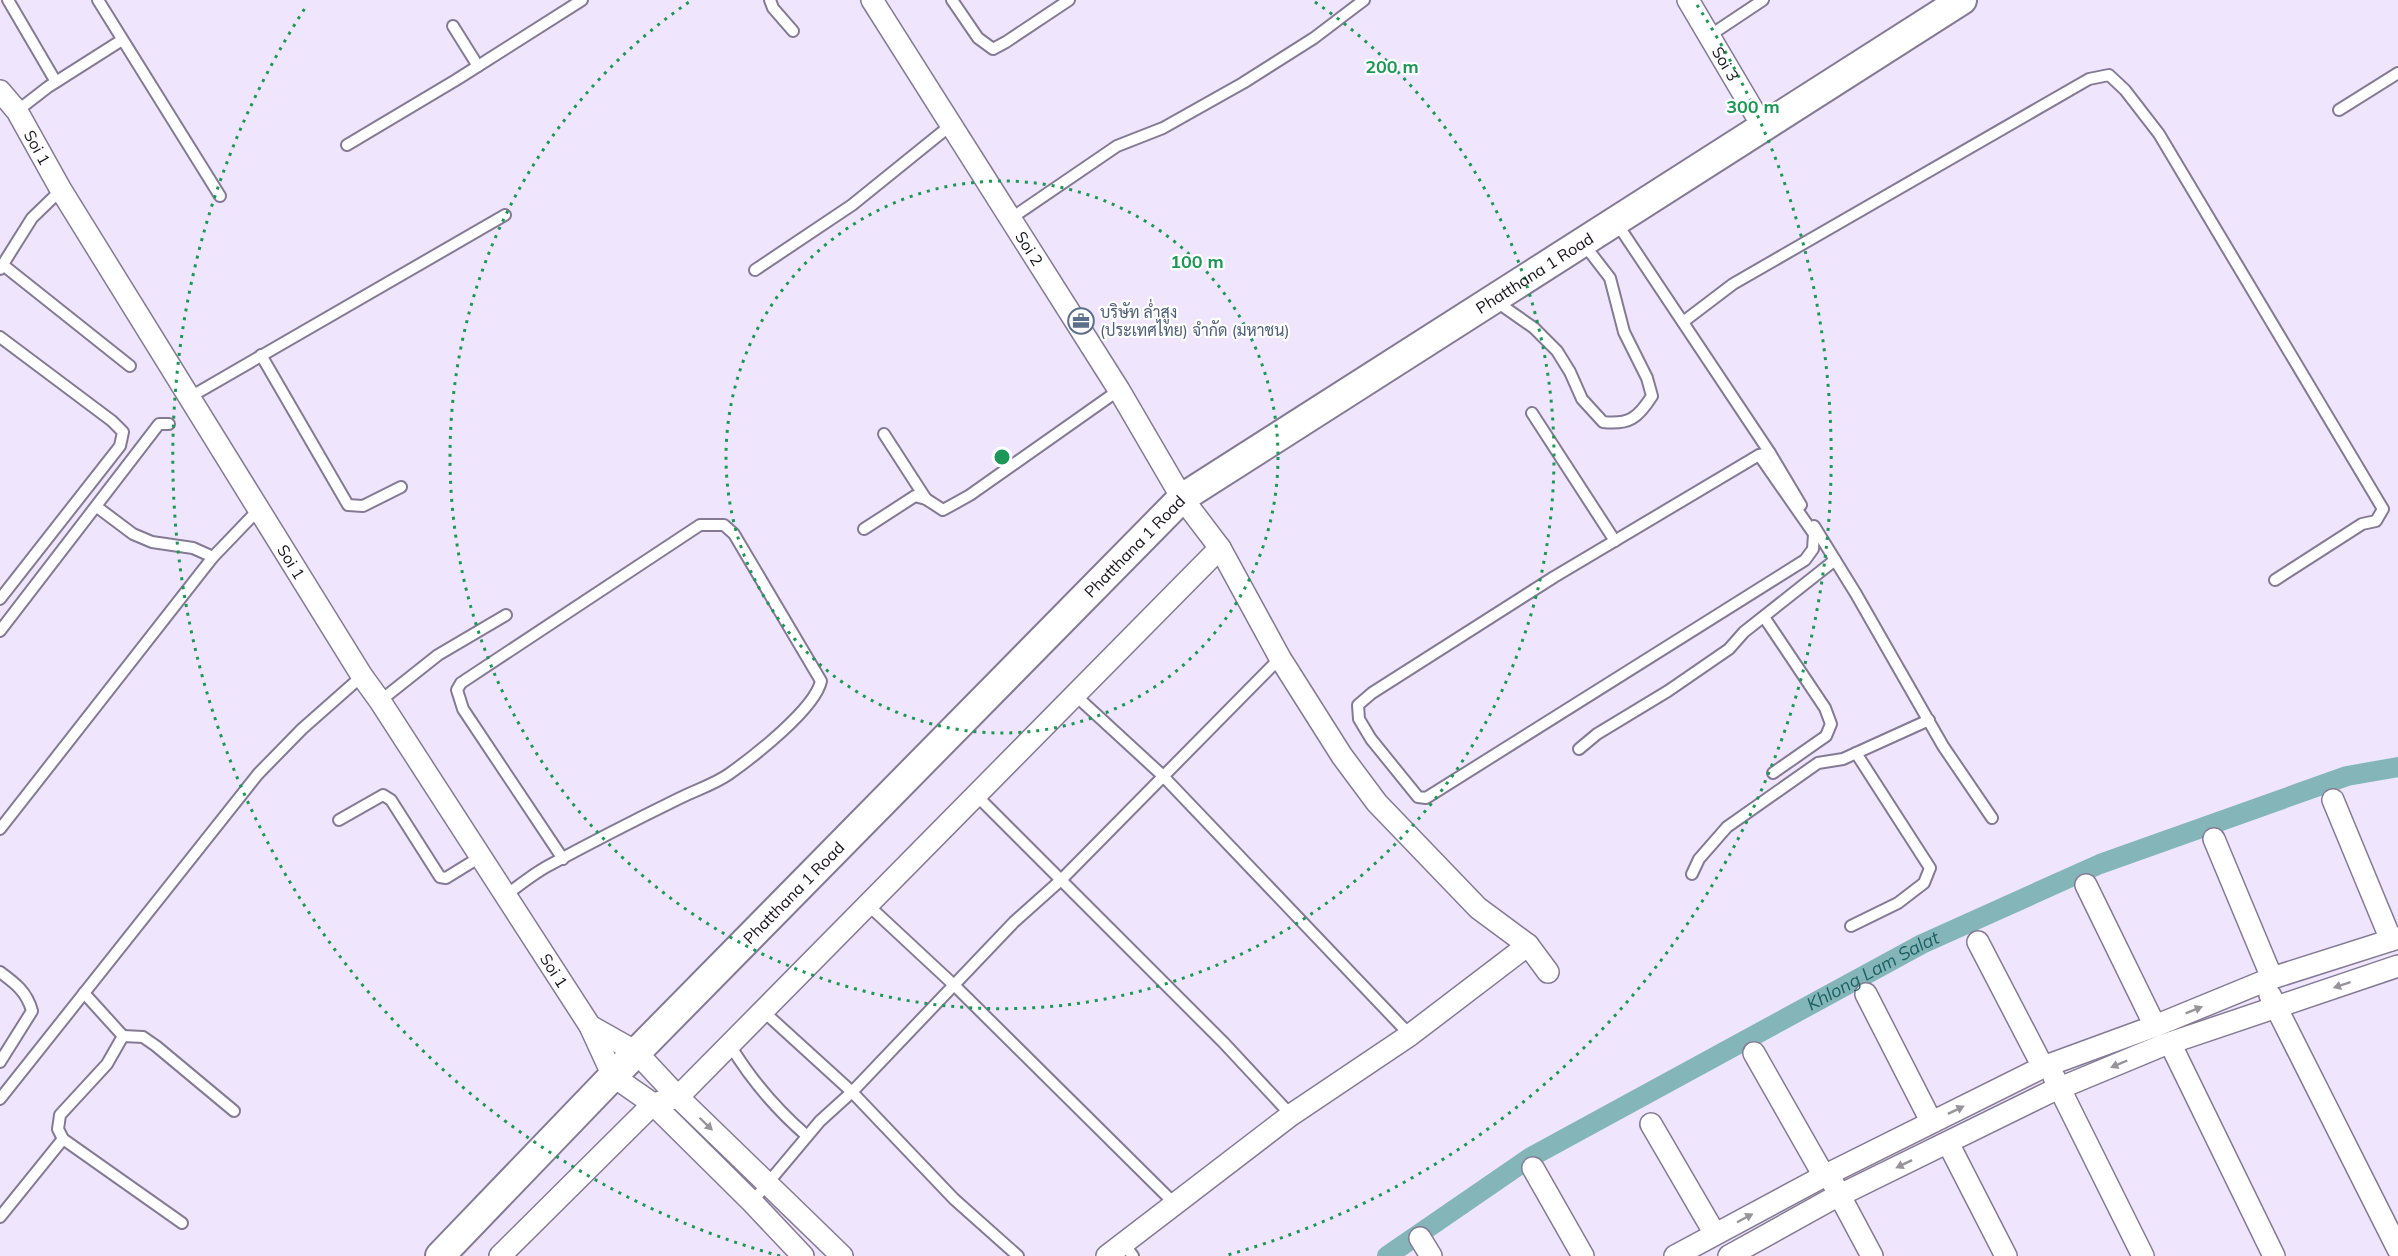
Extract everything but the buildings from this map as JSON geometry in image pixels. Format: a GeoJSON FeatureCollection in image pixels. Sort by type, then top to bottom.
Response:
{"type":"FeatureCollection","features":[{"type":"Feature","properties":{"kind":"main road","name":"Phatthana 1 Road"},"geometry":{"type":"LineString","coordinates":[[440,1256],[636,1052],[1182,498],[1962,0]]}},
{"type":"Feature","properties":{"kind":"street","name":"Soi 2"},"geometry":{"type":"LineString","coordinates":[[872,0],[1119,390],[1182,498],[1220,548],[1280,658],[1342,756],[1377,803],[1478,908],[1528,945],[1548,972]]}},
{"type":"Feature","properties":{"kind":"street","name":"Soi 3"},"geometry":{"type":"LineString","coordinates":[[1689,0],[1763,127]]}},
{"type":"Feature","properties":{"kind":"street","name":"Soi 1"},"geometry":{"type":"LineString","coordinates":[[0,91],[17,111],[61,190],[362,676],[590,1026],[613,1076],[652,1104],[752,1202],[794,1253]]}},
{"type":"Feature","properties":{"kind":"street"},"geometry":{"type":"LineString","coordinates":[[500,1256],[652,1104],[678,1096],[730,1045],[1220,548]]}},
{"type":"Feature","properties":{"kind":"street"},"geometry":{"type":"LineString","coordinates":[[1729,1256],[1834,1198],[2162,1038],[2271,979],[2395,939],[2333,801]]}},
{"type":"Feature","properties":{"kind":"street"},"geometry":{"type":"LineString","coordinates":[[2214,839],[2282,1005],[2398,1249]]}},
{"type":"Feature","properties":{"kind":"street"},"geometry":{"type":"LineString","coordinates":[[2086,885],[2268,1256]]}},
{"type":"Feature","properties":{"kind":"street"},"geometry":{"type":"LineString","coordinates":[[1978,942],[2043,1068],[2133,1256]]}},
{"type":"Feature","properties":{"kind":"street"},"geometry":{"type":"LineString","coordinates":[[1122,1252],[1175,1204],[1291,1115],[1410,1035],[1528,945]]}},
{"type":"Feature","properties":{"kind":"street"},"geometry":{"type":"LineString","coordinates":[[1676,1256],[1931,1121],[2043,1068],[2282,1005],[2397,968]]}},
{"type":"Feature","properties":{"kind":"street"},"geometry":{"type":"LineString","coordinates":[[1866,994],[1931,1121]]}},
{"type":"Feature","properties":{"kind":"street"},"geometry":{"type":"LineString","coordinates":[[2282,1005],[2321,1076],[2398,1229]]}},
{"type":"Feature","properties":{"kind":"street","name":"Soi 1"},"geometry":{"type":"LineString","coordinates":[[590,1026],[636,1052],[842,1256]]}},
{"type":"Feature","properties":{"kind":"street"},"geometry":{"type":"LineString","coordinates":[[2162,1038],[2274,1256]]}},
{"type":"Feature","properties":{"kind":"street"},"geometry":{"type":"LineString","coordinates":[[1754,1053],[1834,1198],[1859,1256]]}},
{"type":"Feature","properties":{"kind":"street"},"geometry":{"type":"LineString","coordinates":[[2053,1091],[2143,1256]]}},
{"type":"Feature","properties":{"kind":"street"},"geometry":{"type":"LineString","coordinates":[[1651,1124],[1714,1234]]}},
{"type":"Feature","properties":{"kind":"street"},"geometry":{"type":"LineString","coordinates":[[1943,1145],[1997,1256]]}},
{"type":"Feature","properties":{"kind":"street"},"geometry":{"type":"LineString","coordinates":[[1943,1145],[2006,1256]]}},
{"type":"Feature","properties":{"kind":"street"},"geometry":{"type":"LineString","coordinates":[[1533,1168],[1583,1256]]}},
{"type":"Feature","properties":{"kind":"street"},"geometry":{"type":"LineString","coordinates":[[1834,1198],[1872,1256]]}},
{"type":"Feature","properties":{"kind":"street"},"geometry":{"type":"LineString","coordinates":[[1420,1238],[1431,1256]]}},
{"type":"Feature","properties":{"kind":"lane"},"geometry":{"type":"LineString","coordinates":[[8,0],[56,82]]}},
{"type":"Feature","properties":{"kind":"lane"},"geometry":{"type":"LineString","coordinates":[[98,0],[220,196]]}},
{"type":"Feature","properties":{"kind":"lane"},"geometry":{"type":"LineString","coordinates":[[347,145],[582,0]]}},
{"type":"Feature","properties":{"kind":"lane"},"geometry":{"type":"LineString","coordinates":[[770,0],[773,8],[793,31]]}},
{"type":"Feature","properties":{"kind":"lane"},"geometry":{"type":"LineString","coordinates":[[952,0],[978,38],[993,49],[1069,0]]}},
{"type":"Feature","properties":{"kind":"lane"},"geometry":{"type":"LineString","coordinates":[[1010,219],[1117,146],[1163,128],[1243,82],[1314,38],[1364,0]]}},
{"type":"Feature","properties":{"kind":"lane"},"geometry":{"type":"LineString","coordinates":[[1709,36],[1763,0]]}},
{"type":"Feature","properties":{"kind":"lane"},"geometry":{"type":"LineString","coordinates":[[453,26],[478,66]]}},
{"type":"Feature","properties":{"kind":"lane"},"geometry":{"type":"LineString","coordinates":[[17,111],[56,82],[122,40]]}},
{"type":"Feature","properties":{"kind":"lane"},"geometry":{"type":"LineString","coordinates":[[2339,110],[2398,73]]}},
{"type":"Feature","properties":{"kind":"lane"},"geometry":{"type":"LineString","coordinates":[[1683,322],[1733,284],[2089,79],[2109,75],[2125,90],[2159,134],[2383,509],[2376,521],[2362,524],[2275,580]]}},
{"type":"Feature","properties":{"kind":"lane"},"geometry":{"type":"LineString","coordinates":[[755,270],[852,205],[951,125]]}},
{"type":"Feature","properties":{"kind":"lane"},"geometry":{"type":"LineString","coordinates":[[61,190],[32,218],[1,267],[130,366]]}},
{"type":"Feature","properties":{"kind":"lane"},"geometry":{"type":"LineString","coordinates":[[190,397],[505,215]]}},
{"type":"Feature","properties":{"kind":"lane"},"geometry":{"type":"LineString","coordinates":[[1615,222],[1683,322],[1814,534],[1814,549],[1805,560],[1426,798],[1418,797],[1371,739],[1359,719],[1358,705],[1372,693],[1554,577],[1764,454]]}},
{"type":"Feature","properties":{"kind":"lane"},"geometry":{"type":"LineString","coordinates":[[1493,300],[1534,328],[1557,351],[1570,372],[1582,399],[1603,422],[1621,424],[1641,413],[1652,396],[1647,378],[1624,332],[1610,278],[1582,242]]}},
{"type":"Feature","properties":{"kind":"lane"},"geometry":{"type":"LineString","coordinates":[[0,337],[112,421],[123,432],[120,446],[0,599]]}},
{"type":"Feature","properties":{"kind":"lane"},"geometry":{"type":"LineString","coordinates":[[261,355],[348,505],[363,506],[401,487]]}},
{"type":"Feature","properties":{"kind":"lane"},"geometry":{"type":"LineString","coordinates":[[864,528],[915,496],[926,499],[943,510],[970,495],[1119,390]]}},
{"type":"Feature","properties":{"kind":"lane"},"geometry":{"type":"LineString","coordinates":[[1532,413],[1615,541]]}},
{"type":"Feature","properties":{"kind":"lane"},"geometry":{"type":"LineString","coordinates":[[0,631],[159,424],[169,424]]}},
{"type":"Feature","properties":{"kind":"lane"},"geometry":{"type":"LineString","coordinates":[[884,434],[926,499]]}},
{"type":"Feature","properties":{"kind":"lane"},"geometry":{"type":"LineString","coordinates":[[1764,454],[1835,560],[1943,747],[1992,818]]}},
{"type":"Feature","properties":{"kind":"lane"},"geometry":{"type":"LineString","coordinates":[[97,507],[142,538],[152,542],[193,548],[213,557]]}},
{"type":"Feature","properties":{"kind":"lane"},"geometry":{"type":"LineString","coordinates":[[0,829],[213,557],[260,508]]}},
{"type":"Feature","properties":{"kind":"lane"},"geometry":{"type":"LineString","coordinates":[[505,896],[544,868],[563,859],[728,775],[778,734],[819,691],[821,681],[734,534],[724,525],[700,525],[461,683],[457,690],[463,709],[563,859]]}},
{"type":"Feature","properties":{"kind":"lane"},"geometry":{"type":"LineString","coordinates":[[1579,749],[1597,734],[1668,691],[1729,649],[1764,617],[1835,560]]}},
{"type":"Feature","properties":{"kind":"lane"},"geometry":{"type":"LineString","coordinates":[[380,701],[438,655],[506,615]]}},
{"type":"Feature","properties":{"kind":"lane"},"geometry":{"type":"LineString","coordinates":[[1764,617],[1825,708],[1830,724],[1826,736],[1773,773]]}},
{"type":"Feature","properties":{"kind":"lane"},"geometry":{"type":"LineString","coordinates":[[752,1202],[820,1121],[852,1092],[1014,922],[1060,880],[1280,658]]}},
{"type":"Feature","properties":{"kind":"lane"},"geometry":{"type":"LineString","coordinates":[[0,1099],[258,774],[303,729],[362,676]]}},
{"type":"Feature","properties":{"kind":"lane"},"geometry":{"type":"LineString","coordinates":[[1075,695],[1162,775],[1410,1035]]}},
{"type":"Feature","properties":{"kind":"lane"},"geometry":{"type":"LineString","coordinates":[[1692,874],[1699,859],[1727,827],[1818,763],[1844,759],[1929,720]]}},
{"type":"Feature","properties":{"kind":"lane"},"geometry":{"type":"LineString","coordinates":[[1851,926],[1898,903],[1924,883],[1930,868],[1856,753]]}},
{"type":"Feature","properties":{"kind":"lane"},"geometry":{"type":"LineString","coordinates":[[339,819],[383,795],[391,800],[440,877],[446,878],[480,857]]}},
{"type":"Feature","properties":{"kind":"lane"},"geometry":{"type":"LineString","coordinates":[[976,795],[1224,1043],[1291,1115]]}},
{"type":"Feature","properties":{"kind":"lane"},"geometry":{"type":"LineString","coordinates":[[868,905],[955,986],[1175,1204]]}},
{"type":"Feature","properties":{"kind":"lane"},"geometry":{"type":"LineString","coordinates":[[0,972],[17,984],[28,997],[32,1011],[0,1062]]}},
{"type":"Feature","properties":{"kind":"lane"},"geometry":{"type":"LineString","coordinates":[[84,993],[123,1036],[143,1037],[234,1111]]}},
{"type":"Feature","properties":{"kind":"lane"},"geometry":{"type":"LineString","coordinates":[[763,1011],[852,1092],[954,1199],[1018,1256]]}},
{"type":"Feature","properties":{"kind":"lane"},"geometry":{"type":"LineString","coordinates":[[123,1036],[107,1064],[60,1115],[58,1129],[63,1139],[182,1223]]}},
{"type":"Feature","properties":{"kind":"lane"},"geometry":{"type":"LineString","coordinates":[[730,1045],[749,1076],[782,1114],[807,1136]]}},
{"type":"Feature","properties":{"kind":"lane"},"geometry":{"type":"LineString","coordinates":[[0,1217],[63,1139]]}},
{"type":"Feature","properties":{"kind":"waterway","name":"Khlong Lam Salat"},"geometry":{"type":"LineString","coordinates":[[1387,1256],[1531,1157],[1922,944],[2100,864],[2347,776],[2398,767]]}},
{"type":"Feature","properties":{"kind":"place","name":"บริษัท ล่ำสูง (ประเทศไทย) จำกัด (มหาชน)"},"geometry":{"type":"Point","coordinates":[1081,321]}}]}
